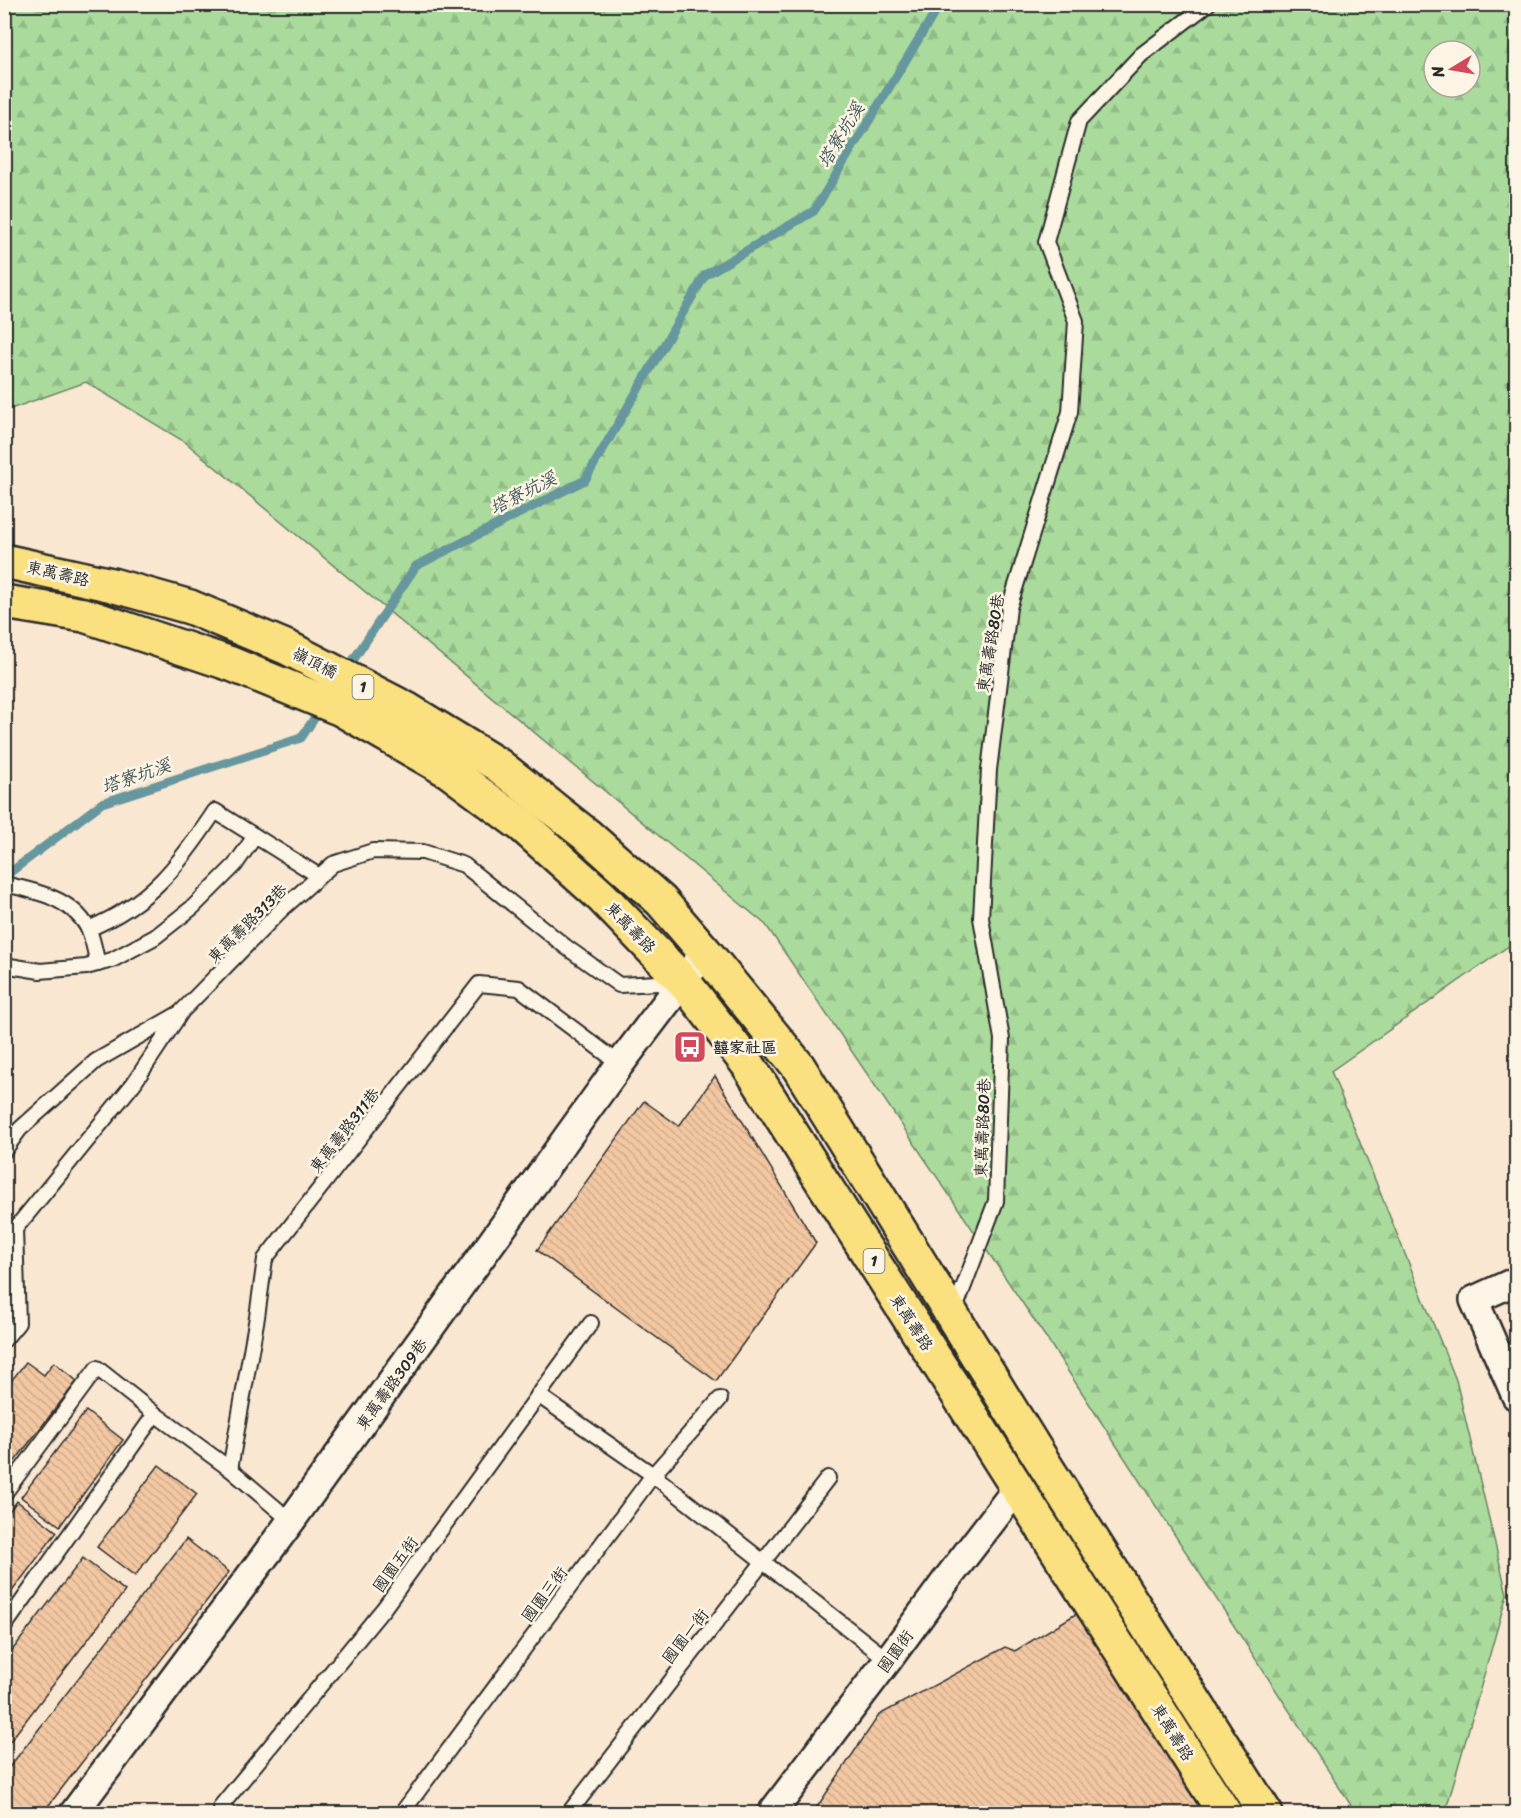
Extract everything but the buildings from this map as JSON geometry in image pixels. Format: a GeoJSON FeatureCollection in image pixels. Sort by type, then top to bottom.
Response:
{"type":"FeatureCollection","features":[{"type":"Feature","properties":{"kind":"main road","name":"東萬壽路"},"geometry":{"type":"LineString","coordinates":[[4,561],[112,585]]}},
{"type":"Feature","properties":{"kind":"main road","name":"嶺頂橋"},"geometry":{"type":"LineString","coordinates":[[112,585],[190,607],[288,648],[408,711],[498,765],[588,836],[660,901],[705,952]]}},
{"type":"Feature","properties":{"kind":"main road","name":"嶺頂橋"},"geometry":{"type":"LineString","coordinates":[[4,602],[84,615],[231,664],[341,709],[448,771]]}},
{"type":"Feature","properties":{"kind":"main road","name":"東萬壽路"},"geometry":{"type":"LineString","coordinates":[[448,771],[523,825],[601,896],[683,981],[747,1063],[1225,1814]]}},
{"type":"Feature","properties":{"kind":"main road","name":"1"},"geometry":{"type":"LineString","coordinates":[[705,952],[798,1066],[1038,1454],[1266,1814]]}},
{"type":"Feature","properties":{"kind":"street","name":"東萬壽路309巷"},"geometry":{"type":"LineString","coordinates":[[73,1814],[291,1521],[620,1064],[705,952]]}},
{"type":"Feature","properties":{"kind":"street"},"geometry":{"type":"LineString","coordinates":[[1516,1281],[1474,1300],[1516,1396]]}},
{"type":"Feature","properties":{"kind":"street","name":"國園街"},"geometry":{"type":"LineString","coordinates":[[771,1814],[1018,1487]]}},
{"type":"Feature","properties":{"kind":"lane","name":"東萬壽路80巷"},"geometry":{"type":"LineString","coordinates":[[952,1316],[996,1201],[1002,1039],[981,918],[989,770],[1009,608],[1070,412],[1076,321],[1046,242],[1079,121],[1141,55],[1208,4]]}},
{"type":"Feature","properties":{"kind":"lane"},"geometry":{"type":"LineString","coordinates":[[88,929],[112,919],[149,893],[174,869],[214,811],[320,876]]}},
{"type":"Feature","properties":{"kind":"lane"},"geometry":{"type":"LineString","coordinates":[[4,965],[40,971],[86,967],[112,960],[155,937],[193,907],[235,864],[255,836]]}},
{"type":"Feature","properties":{"kind":"lane","name":"東萬壽路313巷"},"geometry":{"type":"LineString","coordinates":[[4,1340],[18,1323],[15,1229],[134,1083],[182,1011],[281,910],[333,864],[373,851],[423,852],[464,865],[619,985],[683,981]]}},
{"type":"Feature","properties":{"kind":"lane"},"geometry":{"type":"LineString","coordinates":[[9,885],[52,896],[73,909],[88,929],[99,964]]}},
{"type":"Feature","properties":{"kind":"lane","name":"東萬壽路311巷"},"geometry":{"type":"LineString","coordinates":[[230,1469],[265,1259],[478,984],[519,988],[620,1064]]}},
{"type":"Feature","properties":{"kind":"lane"},"geometry":{"type":"LineString","coordinates":[[4,1151],[20,1129],[96,1061],[182,1011]]}},
{"type":"Feature","properties":{"kind":"lane","name":"國園五街"},"geometry":{"type":"LineString","coordinates":[[230,1814],[221,1806],[384,1608],[591,1323]]}},
{"type":"Feature","properties":{"kind":"lane"},"geometry":{"type":"LineString","coordinates":[[4,1494],[97,1368],[230,1469],[291,1521]]}},
{"type":"Feature","properties":{"kind":"lane"},"geometry":{"type":"LineString","coordinates":[[538,1395],[652,1475],[888,1660]]}},
{"type":"Feature","properties":{"kind":"lane","name":"國園三街"},"geometry":{"type":"LineString","coordinates":[[401,1814],[652,1475],[720,1399]]}},
{"type":"Feature","properties":{"kind":"lane"},"geometry":{"type":"LineString","coordinates":[[4,1627],[155,1414]]}},
{"type":"Feature","properties":{"kind":"lane","name":"國園一街"},"geometry":{"type":"LineString","coordinates":[[568,1814],[828,1478]]}},
{"type":"Feature","properties":{"kind":"green space"},"geometry":{"type":"Polygon","coordinates":[[[4,5],[1516,5],[1516,942],[1331,1071],[1456,1380],[1507,1594],[1445,1813],[1356,1813],[1049,1342],[766,925],[185,442],[86,382],[5,411],[4,5]]]}},
{"type":"Feature","properties":{"kind":"waterway","name":"塔寮坑溪"},"geometry":{"type":"LineString","coordinates":[[346,671],[416,566],[585,480],[705,275],[814,211],[940,4]]}},
{"type":"Feature","properties":{"kind":"waterway","name":"塔寮坑溪"},"geometry":{"type":"LineString","coordinates":[[4,877],[102,803],[301,738],[322,707]]}},
{"type":"Feature","properties":{"kind":"place","name":"囍家社區"},"geometry":{"type":"Point","coordinates":[690,1047]}}]}
